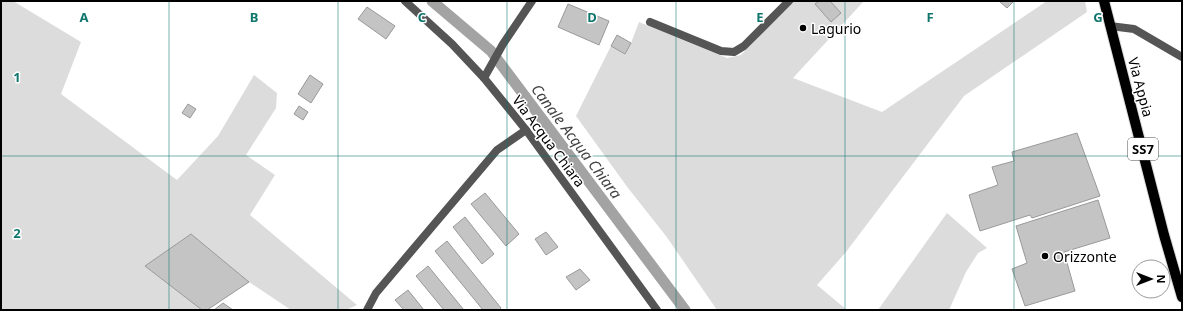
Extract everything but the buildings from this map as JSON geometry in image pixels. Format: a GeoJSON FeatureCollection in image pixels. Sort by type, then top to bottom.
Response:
{"type":"FeatureCollection","features":[{"type":"Feature","properties":{"kind":"main road","name":"Via Appia"},"geometry":{"type":"LineString","coordinates":[[1105,2],[1164,235],[1182,297]]}},
{"type":"Feature","properties":{"kind":"street","name":"Via Acqua Chiara"},"geometry":{"type":"LineString","coordinates":[[405,1],[452,44],[484,78],[526,130],[656,310]]}},
{"type":"Feature","properties":{"kind":"street"},"geometry":{"type":"LineString","coordinates":[[484,78],[503,44],[532,1]]}},
{"type":"Feature","properties":{"kind":"street"},"geometry":{"type":"LineString","coordinates":[[650,22],[722,51],[734,52],[744,46],[789,1]]}},
{"type":"Feature","properties":{"kind":"street"},"geometry":{"type":"LineString","coordinates":[[1110,26],[1134,29],[1182,57]]}},
{"type":"Feature","properties":{"kind":"street"},"geometry":{"type":"LineString","coordinates":[[367,310],[376,293],[497,150],[526,130]]}},
{"type":"Feature","properties":{"kind":"shaded area"},"geometry":{"type":"Polygon","coordinates":[[[1,1],[13,1],[81,42],[61,94],[177,180],[218,136],[254,75],[277,93],[276,108],[246,155],[275,175],[250,215],[357,305],[346,310],[291,310],[249,282],[191,234],[145,266],[202,310],[1,310],[1,1]]]}},
{"type":"Feature","properties":{"kind":"shaded area"},"geometry":{"type":"Polygon","coordinates":[[[794,1],[864,1],[793,78],[882,112],[1047,1],[1085,1],[1087,12],[964,96],[846,252],[817,285],[847,310],[717,310],[666,236],[628,188],[576,116],[611,46],[625,54],[639,22],[727,58],[741,55],[794,1]]]}},
{"type":"Feature","properties":{"kind":"shaded area"},"geometry":{"type":"Polygon","coordinates":[[[947,213],[987,248],[978,253],[966,272],[949,310],[878,310],[947,213]]]}},
{"type":"Feature","properties":{"kind":"waterway","name":"Canale Acqua Chiara"},"geometry":{"type":"LineString","coordinates":[[432,1],[491,51],[685,310]]}},
{"type":"Feature","properties":{"kind":"place","name":"Lagurio"},"geometry":{"type":"Point","coordinates":[803,28]}},
{"type":"Feature","properties":{"kind":"place","name":"Orizzonte"},"geometry":{"type":"Point","coordinates":[1045,256]}}]}
